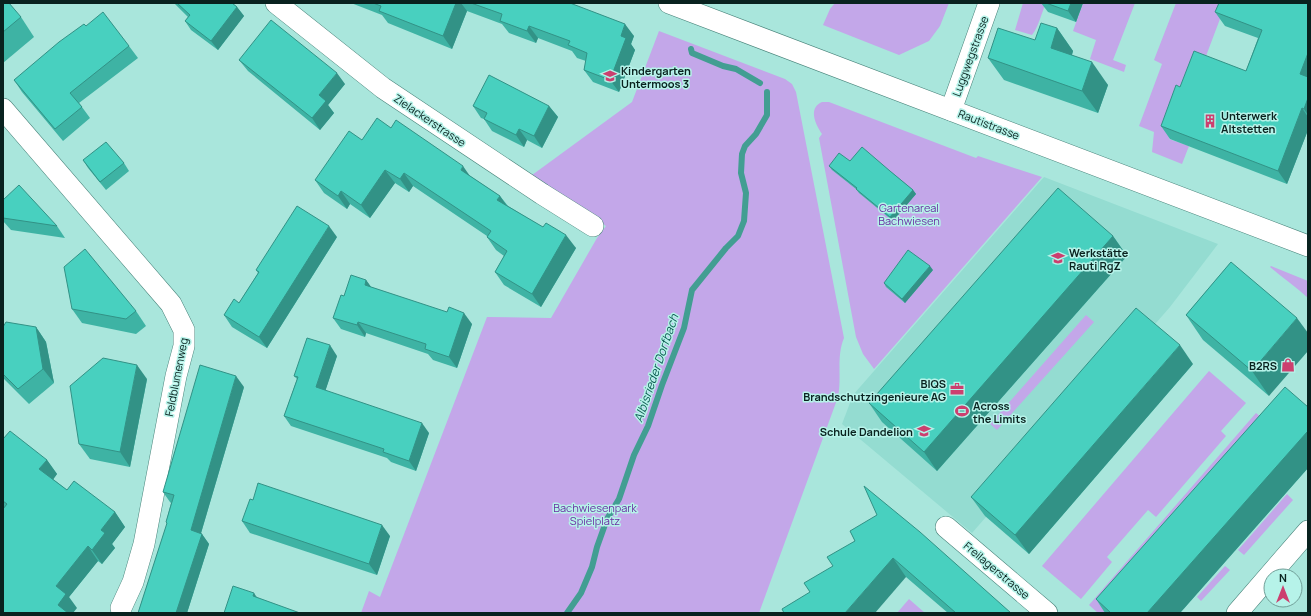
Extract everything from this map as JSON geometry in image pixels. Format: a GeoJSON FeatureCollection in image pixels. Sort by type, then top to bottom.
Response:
{"type":"FeatureCollection","features":[{"type":"Feature","properties":{"kind":"street","name":"Zielackerstrasse"},"geometry":{"type":"LineString","coordinates":[[276,3],[383,88],[536,190],[593,226]]}},
{"type":"Feature","properties":{"kind":"street","name":"Rautistrasse"},"geometry":{"type":"LineString","coordinates":[[669,3],[1308,246]]}},
{"type":"Feature","properties":{"kind":"street","name":"Luggwegstrasse"},"geometry":{"type":"LineString","coordinates":[[951,110],[989,3]]}},
{"type":"Feature","properties":{"kind":"street","name":"Feldblumenweg"},"geometry":{"type":"LineString","coordinates":[[3,109],[171,304],[184,330],[184,346],[176,376],[144,544],[133,582],[121,608]]}},
{"type":"Feature","properties":{"kind":"street","name":"Freilagerstrasse"},"geometry":{"type":"LineString","coordinates":[[946,527],[1048,613]]}},
{"type":"Feature","properties":{"kind":"street"},"geometry":{"type":"LineString","coordinates":[[1237,613],[1308,531]]}},
{"type":"Feature","properties":{"kind":"shaded area"},"geometry":{"type":"Polygon","coordinates":[[[1044,177],[1218,244],[1170,307],[972,533],[842,424],[853,395],[1044,177]]]}},
{"type":"Feature","properties":{"kind":"green space"},"geometry":{"type":"Polygon","coordinates":[[[835,3],[949,3],[940,26],[929,41],[899,55],[823,25],[830,9],[835,3]]]}},
{"type":"Feature","properties":{"kind":"green space"},"geometry":{"type":"Polygon","coordinates":[[[1023,3],[1046,3],[1032,35],[1015,30],[1023,3]]]}},
{"type":"Feature","properties":{"kind":"green space"},"geometry":{"type":"Polygon","coordinates":[[[1083,3],[1135,3],[1113,60],[1126,65],[1124,72],[1090,59],[1096,40],[1073,31],[1083,3]]]}},
{"type":"Feature","properties":{"kind":"green space"},"geometry":{"type":"Polygon","coordinates":[[[1176,3],[1226,3],[1203,64],[1169,139],[1189,146],[1182,164],[1152,152],[1154,132],[1139,126],[1162,64],[1154,60],[1176,3]]]}},
{"type":"Feature","properties":{"kind":"green space","name":"Bachwiesenpark Spielplatz"},"geometry":{"type":"Polygon","coordinates":[[[659,31],[785,79],[792,84],[796,92],[844,338],[840,352],[840,382],[838,397],[759,613],[361,613],[369,591],[380,597],[487,317],[551,318],[597,238],[606,226],[528,178],[632,102],[659,31]]]}},
{"type":"Feature","properties":{"kind":"green space","name":"Gartenareal Bachwiesen"},"geometry":{"type":"Polygon","coordinates":[[[822,102],[829,102],[976,158],[978,156],[1042,177],[874,369],[863,354],[856,337],[819,138],[822,134],[817,126],[814,116],[815,108],[822,102]]]}},
{"type":"Feature","properties":{"kind":"green space"},"geometry":{"type":"Polygon","coordinates":[[[1271,266],[1308,281],[1308,298],[1270,267],[1271,266]]]}},
{"type":"Feature","properties":{"kind":"green space"},"geometry":{"type":"Polygon","coordinates":[[[1086,315],[1094,322],[997,430],[990,424],[1086,315]]]}},
{"type":"Feature","properties":{"kind":"green space"},"geometry":{"type":"Polygon","coordinates":[[[1209,371],[1246,403],[1221,431],[1226,436],[1156,517],[1148,510],[1107,557],[1112,562],[1081,599],[1042,566],[1209,371]]]}},
{"type":"Feature","properties":{"kind":"green space"},"geometry":{"type":"Polygon","coordinates":[[[1256,413],[1271,425],[1107,613],[1098,613],[1089,605],[1256,413]]]}},
{"type":"Feature","properties":{"kind":"green space"},"geometry":{"type":"Polygon","coordinates":[[[1287,494],[1293,500],[1244,555],[1238,550],[1287,494]]]}},
{"type":"Feature","properties":{"kind":"green space"},"geometry":{"type":"Polygon","coordinates":[[[1225,566],[1230,570],[1201,601],[1197,597],[1225,566]]]}},
{"type":"Feature","properties":{"kind":"green space"},"geometry":{"type":"Polygon","coordinates":[[[909,599],[925,613],[897,613],[909,599]]]}},
{"type":"Feature","properties":{"kind":"building"},"geometry":{"type":"Polygon","coordinates":[[[3,3],[9,3],[21,17],[3,32],[3,3]]]}},
{"type":"Feature","properties":{"kind":"building"},"geometry":{"type":"Polygon","coordinates":[[[177,3],[232,3],[237,7],[211,41],[185,21],[190,15],[177,3]]]}},
{"type":"Feature","properties":{"kind":"building"},"geometry":{"type":"Polygon","coordinates":[[[373,3],[456,3],[443,36],[379,11],[381,6],[373,3]]]}},
{"type":"Feature","properties":{"kind":"building"},"geometry":{"type":"Polygon","coordinates":[[[471,3],[570,3],[625,24],[621,36],[626,38],[610,80],[584,70],[587,53],[568,45],[570,41],[529,26],[527,31],[500,21],[502,14],[471,3]]]}},
{"type":"Feature","properties":{"kind":"building"},"geometry":{"type":"Polygon","coordinates":[[[1046,3],[1071,3],[1068,11],[1046,3]]]}},
{"type":"Feature","properties":{"kind":"building"},"geometry":{"type":"Polygon","coordinates":[[[1219,3],[1308,3],[1308,53],[1300,74],[1308,77],[1308,98],[1304,109],[1302,108],[1278,171],[1161,126],[1176,85],[1180,87],[1194,51],[1246,71],[1262,30],[1215,12],[1219,3]]]}},
{"type":"Feature","properties":{"kind":"building"},"geometry":{"type":"Polygon","coordinates":[[[103,12],[129,46],[70,93],[82,107],[55,129],[14,80],[59,42],[84,24],[86,26],[103,12]]]}},
{"type":"Feature","properties":{"kind":"building"},"geometry":{"type":"Polygon","coordinates":[[[271,20],[337,73],[319,95],[326,101],[312,118],[239,60],[271,20]]]}},
{"type":"Feature","properties":{"kind":"building"},"geometry":{"type":"Polygon","coordinates":[[[1041,23],[1057,28],[1051,48],[1092,62],[1082,91],[988,58],[998,28],[1035,40],[1041,23]]]}},
{"type":"Feature","properties":{"kind":"building"},"geometry":{"type":"Polygon","coordinates":[[[489,75],[549,106],[534,136],[519,129],[516,135],[484,119],[487,113],[473,106],[489,75]]]}},
{"type":"Feature","properties":{"kind":"building"},"geometry":{"type":"Polygon","coordinates":[[[377,118],[391,128],[396,120],[463,166],[461,170],[500,196],[497,200],[543,227],[546,223],[566,235],[532,294],[495,272],[507,251],[487,237],[491,231],[404,173],[400,179],[385,170],[361,205],[341,191],[338,196],[315,180],[349,131],[362,140],[377,118]]]}},
{"type":"Feature","properties":{"kind":"building"},"geometry":{"type":"Polygon","coordinates":[[[106,142],[124,163],[100,182],[83,160],[106,142]]]}},
{"type":"Feature","properties":{"kind":"building"},"geometry":{"type":"Polygon","coordinates":[[[862,147],[913,190],[890,217],[829,166],[839,153],[850,161],[862,147]]]}},
{"type":"Feature","properties":{"kind":"building"},"geometry":{"type":"Polygon","coordinates":[[[19,185],[57,226],[3,218],[3,200],[19,185]]]}},
{"type":"Feature","properties":{"kind":"building"},"geometry":{"type":"Polygon","coordinates":[[[1058,188],[1113,236],[924,452],[869,403],[1058,188]]]}},
{"type":"Feature","properties":{"kind":"building"},"geometry":{"type":"Polygon","coordinates":[[[297,206],[329,226],[259,337],[224,315],[234,299],[239,303],[259,272],[256,270],[297,206]]]}},
{"type":"Feature","properties":{"kind":"building"},"geometry":{"type":"Polygon","coordinates":[[[85,249],[136,311],[126,319],[72,309],[64,267],[85,249]]]}},
{"type":"Feature","properties":{"kind":"building"},"geometry":{"type":"Polygon","coordinates":[[[908,250],[930,266],[902,299],[884,283],[908,250]]]}},
{"type":"Feature","properties":{"kind":"building"},"geometry":{"type":"Polygon","coordinates":[[[1231,262],[1297,318],[1252,371],[1186,315],[1231,262]]]}},
{"type":"Feature","properties":{"kind":"building"},"geometry":{"type":"Polygon","coordinates":[[[351,275],[366,280],[365,285],[447,312],[449,307],[464,313],[449,357],[425,349],[426,344],[358,322],[357,325],[333,318],[341,295],[344,296],[351,275]]]}},
{"type":"Feature","properties":{"kind":"building"},"geometry":{"type":"Polygon","coordinates":[[[1136,308],[1180,345],[1015,535],[971,497],[1136,308]]]}},
{"type":"Feature","properties":{"kind":"building"},"geometry":{"type":"Polygon","coordinates":[[[6,322],[36,327],[43,369],[18,389],[3,374],[3,327],[6,322]]]}},
{"type":"Feature","properties":{"kind":"building"},"geometry":{"type":"Polygon","coordinates":[[[307,338],[330,345],[316,387],[422,423],[409,461],[383,452],[384,449],[284,416],[298,377],[294,376],[307,338]]]}},
{"type":"Feature","properties":{"kind":"building"},"geometry":{"type":"Polygon","coordinates":[[[103,358],[137,365],[120,452],[79,444],[70,386],[103,358]]]}},
{"type":"Feature","properties":{"kind":"building"},"geometry":{"type":"Polygon","coordinates":[[[200,365],[236,376],[191,530],[202,534],[176,613],[138,613],[167,523],[166,522],[174,495],[163,492],[200,365]]]}},
{"type":"Feature","properties":{"kind":"building"},"geometry":{"type":"Polygon","coordinates":[[[1285,387],[1308,407],[1308,433],[1307,432],[1147,613],[1111,613],[1096,599],[1285,387]]]}},
{"type":"Feature","properties":{"kind":"building"},"geometry":{"type":"Polygon","coordinates":[[[10,431],[47,460],[39,469],[67,490],[74,481],[115,512],[101,530],[105,533],[92,550],[88,546],[56,586],[66,594],[58,605],[68,613],[3,613],[3,509],[7,504],[3,501],[3,439],[10,431]]]}},
{"type":"Feature","properties":{"kind":"building"},"geometry":{"type":"Polygon","coordinates":[[[258,483],[382,525],[369,564],[242,521],[250,499],[253,500],[258,483]]]}},
{"type":"Feature","properties":{"kind":"building"},"geometry":{"type":"Polygon","coordinates":[[[864,486],[920,532],[1011,613],[956,613],[893,558],[845,613],[784,613],[782,609],[810,592],[804,583],[833,566],[827,557],[855,541],[850,531],[877,515],[864,486]]]}},
{"type":"Feature","properties":{"kind":"building"},"geometry":{"type":"Polygon","coordinates":[[[233,586],[254,593],[253,596],[300,613],[224,613],[233,586]]]}},
{"type":"Feature","properties":{"kind":"waterway","name":"Albisrieder Dorfbach"},"geometry":{"type":"LineString","coordinates":[[691,49],[692,53],[723,66],[736,69],[760,83]]}},
{"type":"Feature","properties":{"kind":"waterway","name":"Albisrieder Dorfbach"},"geometry":{"type":"LineString","coordinates":[[567,613],[581,593],[592,567],[607,519],[619,499],[634,455],[648,426],[684,328],[692,290],[726,248],[738,236],[744,221],[746,193],[741,173],[742,154],[745,146],[756,134],[767,115],[767,92]]}},
{"type":"Feature","properties":{"kind":"place","name":"Kindergarten Untermoos 3"},"geometry":{"type":"Point","coordinates":[610,76]}},
{"type":"Feature","properties":{"kind":"place","name":"Unterwerk Altstetten"},"geometry":{"type":"Point","coordinates":[1210,121]}},
{"type":"Feature","properties":{"kind":"place","name":"Werkstätte Rauti RgZ"},"geometry":{"type":"Point","coordinates":[1058,258]}},
{"type":"Feature","properties":{"kind":"place","name":"B2RS"},"geometry":{"type":"Point","coordinates":[1288,365]}},
{"type":"Feature","properties":{"kind":"place","name":"BIQS Brandschutzingenieure AG"},"geometry":{"type":"Point","coordinates":[957,389]}},
{"type":"Feature","properties":{"kind":"place","name":"Across the Limits"},"geometry":{"type":"Point","coordinates":[962,411]}},
{"type":"Feature","properties":{"kind":"place","name":"Schule Dandelion"},"geometry":{"type":"Point","coordinates":[924,431]}}]}
